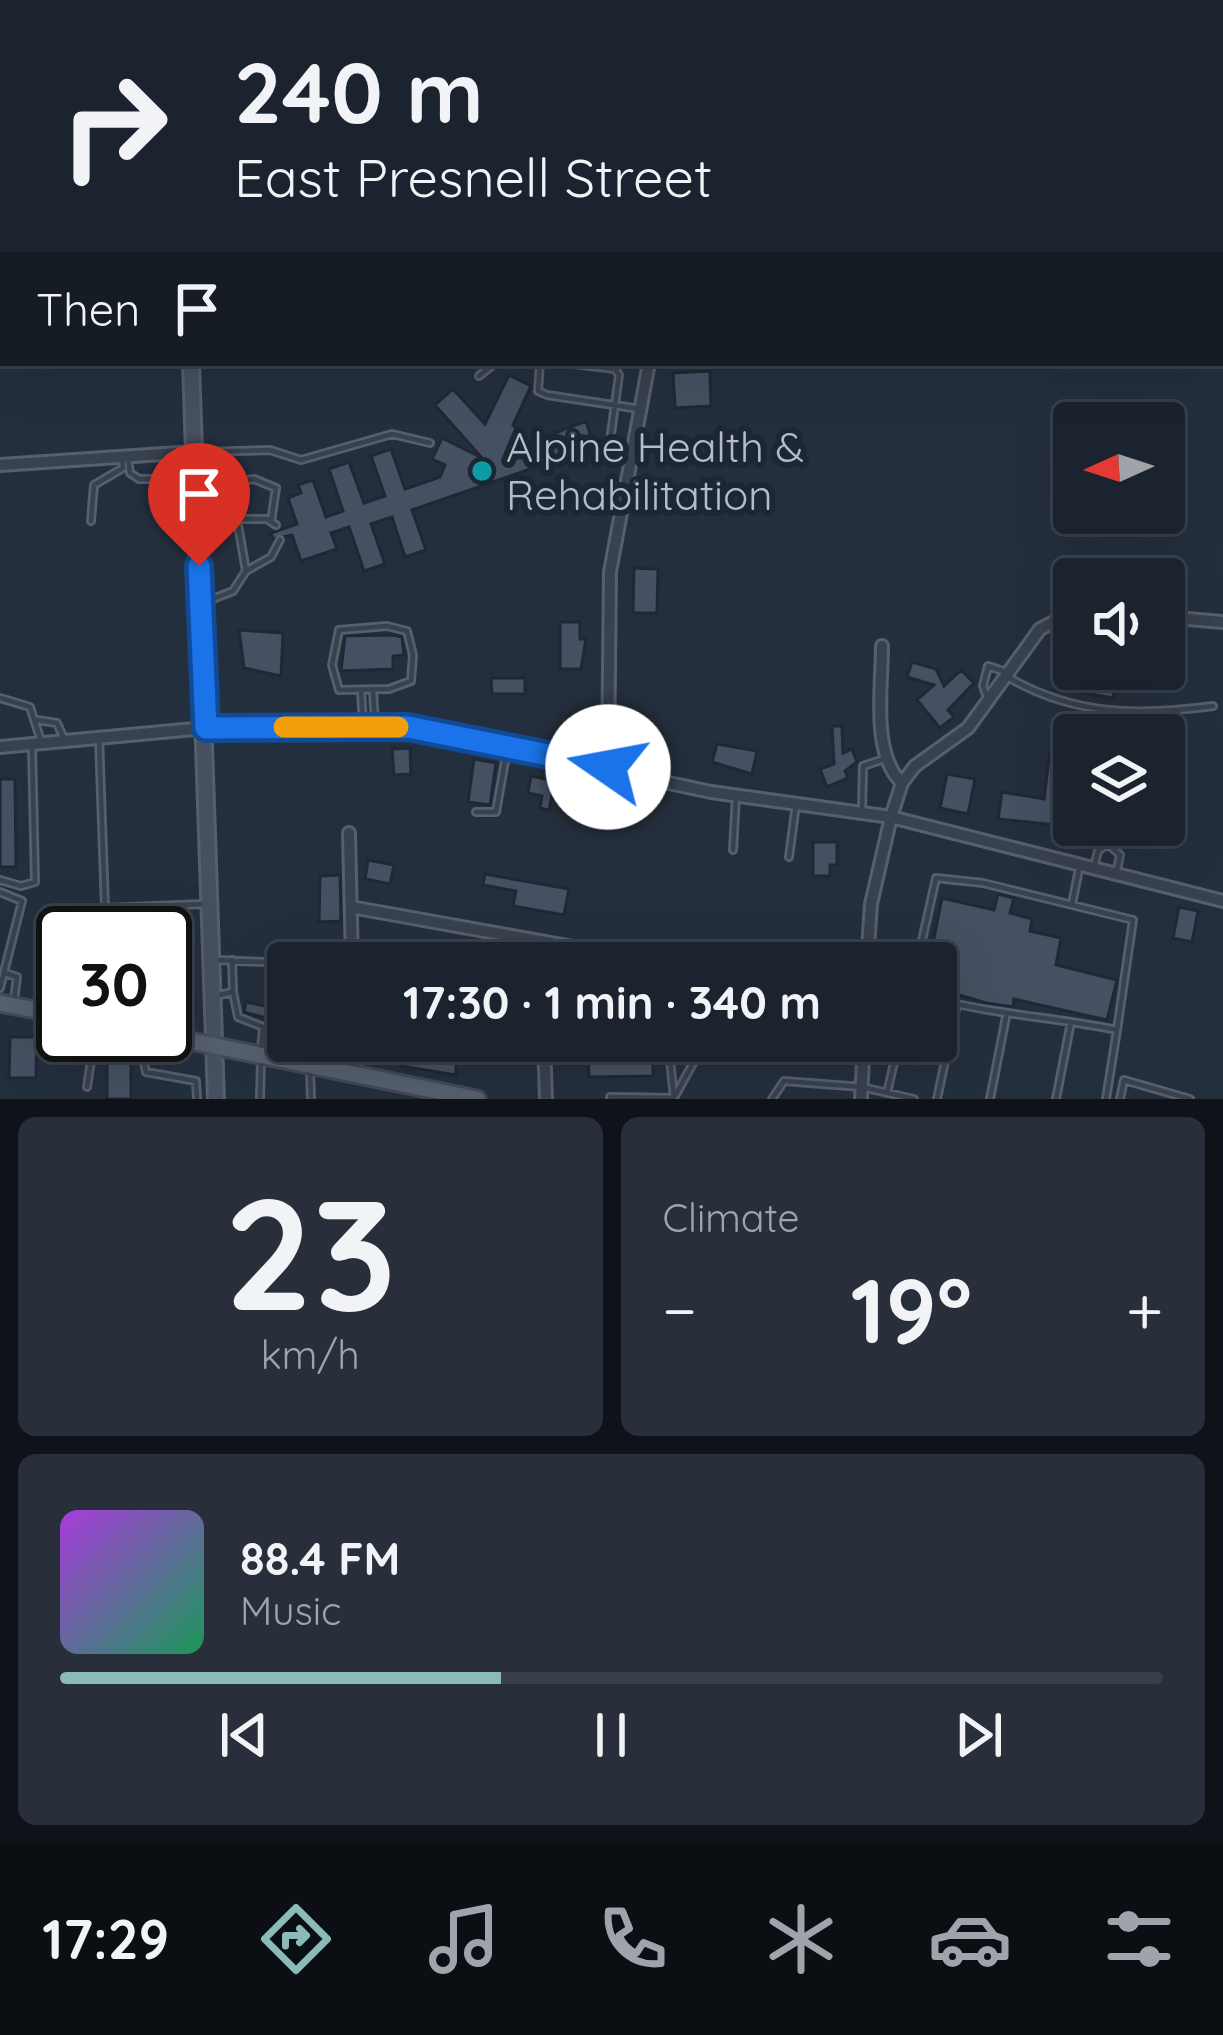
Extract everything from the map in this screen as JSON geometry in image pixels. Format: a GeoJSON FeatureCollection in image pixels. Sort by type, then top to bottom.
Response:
{"type":"FeatureCollection","features":[{"type":"Feature","properties":{"kind":"main road"},"geometry":{"type":"LineString","coordinates":[[191,366],[216,1099]]}},
{"type":"Feature","properties":{"kind":"main road"},"geometry":{"type":"LineString","coordinates":[[6,1004],[36,1010]]}},
{"type":"Feature","properties":{"kind":"main road"},"geometry":{"type":"LineString","coordinates":[[192,1041],[354,1073],[435,1095],[477,1099]]}},
{"type":"Feature","properties":{"kind":"street"},"geometry":{"type":"LineString","coordinates":[[608,767],[610,572],[649,366]]}},
{"type":"Feature","properties":{"kind":"street"},"geometry":{"type":"LineString","coordinates":[[0,465],[194,452]]}},
{"type":"Feature","properties":{"kind":"street"},"geometry":{"type":"LineString","coordinates":[[869,942],[872,904],[902,783],[968,728],[1053,619]]}},
{"type":"Feature","properties":{"kind":"street"},"geometry":{"type":"LineString","coordinates":[[1185,619],[1223,622]]}},
{"type":"Feature","properties":{"kind":"street"},"geometry":{"type":"LineString","coordinates":[[882,646],[887,758],[889,771],[902,783]]}},
{"type":"Feature","properties":{"kind":"street"},"geometry":{"type":"LineString","coordinates":[[0,747],[206,728],[369,725],[508,745],[736,796],[891,817],[1223,901]]}},
{"type":"Feature","properties":{"kind":"street"},"geometry":{"type":"LineString","coordinates":[[349,833],[352,942]]}},
{"type":"Feature","properties":{"kind":"street"},"geometry":{"type":"LineString","coordinates":[[351,907],[531,942]]}},
{"type":"Feature","properties":{"kind":"street"},"geometry":{"type":"LineString","coordinates":[[354,1062],[354,1073]]}},
{"type":"Feature","properties":{"kind":"street"},"geometry":{"type":"LineString","coordinates":[[545,1062],[546,1099]]}},
{"type":"Feature","properties":{"kind":"street"},"geometry":{"type":"LineString","coordinates":[[861,1093],[863,1062]]}},
{"type":"Feature","properties":{"kind":"lane"},"geometry":{"type":"LineString","coordinates":[[479,376],[491,366]]}},
{"type":"Feature","properties":{"kind":"lane"},"geometry":{"type":"LineString","coordinates":[[541,366],[538,391],[640,409]]}},
{"type":"Feature","properties":{"kind":"lane"},"geometry":{"type":"LineString","coordinates":[[590,366],[615,369],[620,375],[610,441],[630,452]]}},
{"type":"Feature","properties":{"kind":"lane"},"geometry":{"type":"LineString","coordinates":[[194,452],[270,450],[301,460],[392,434],[430,442]]}},
{"type":"Feature","properties":{"kind":"lane"},"geometry":{"type":"LineString","coordinates":[[125,457],[130,473],[139,479],[170,479],[171,522],[178,528],[197,528]]}},
{"type":"Feature","properties":{"kind":"lane"},"geometry":{"type":"LineString","coordinates":[[91,521],[94,485],[123,468],[125,457]]}},
{"type":"Feature","properties":{"kind":"lane"},"geometry":{"type":"LineString","coordinates":[[196,508],[219,508],[237,519],[274,524],[276,488],[262,482],[228,483],[219,508]]}},
{"type":"Feature","properties":{"kind":"lane"},"geometry":{"type":"LineString","coordinates":[[170,484],[195,483]]}},
{"type":"Feature","properties":{"kind":"lane"},"geometry":{"type":"LineString","coordinates":[[200,604],[216,601],[240,584],[246,571],[237,519]]}},
{"type":"Feature","properties":{"kind":"lane"},"geometry":{"type":"LineString","coordinates":[[246,571],[272,557],[280,540]]}},
{"type":"Feature","properties":{"kind":"lane"},"geometry":{"type":"LineString","coordinates":[[402,628],[411,640],[411,681],[361,690],[335,685],[334,639],[339,630],[402,628]]}},
{"type":"Feature","properties":{"kind":"lane"},"geometry":{"type":"LineString","coordinates":[[988,701],[984,671],[995,665],[1058,700],[1118,714]]}},
{"type":"Feature","properties":{"kind":"lane"},"geometry":{"type":"LineString","coordinates":[[361,690],[369,725]]}},
{"type":"Feature","properties":{"kind":"lane"},"geometry":{"type":"LineString","coordinates":[[369,725],[373,690]]}},
{"type":"Feature","properties":{"kind":"lane"},"geometry":{"type":"LineString","coordinates":[[0,698],[30,707],[37,744],[35,882],[21,886],[0,880]]}},
{"type":"Feature","properties":{"kind":"lane"},"geometry":{"type":"LineString","coordinates":[[1132,714],[1213,706]]}},
{"type":"Feature","properties":{"kind":"lane"},"geometry":{"type":"LineString","coordinates":[[35,721],[57,723],[65,741]]}},
{"type":"Feature","properties":{"kind":"lane"},"geometry":{"type":"LineString","coordinates":[[99,738],[105,908],[211,904]]}},
{"type":"Feature","properties":{"kind":"lane"},"geometry":{"type":"LineString","coordinates":[[476,812],[496,812],[508,745]]}},
{"type":"Feature","properties":{"kind":"lane"},"geometry":{"type":"LineString","coordinates":[[862,812],[863,766],[887,758]]}},
{"type":"Feature","properties":{"kind":"lane"},"geometry":{"type":"LineString","coordinates":[[733,850],[736,796]]}},
{"type":"Feature","properties":{"kind":"lane"},"geometry":{"type":"LineString","coordinates":[[789,857],[796,804]]}},
{"type":"Feature","properties":{"kind":"lane"},"geometry":{"type":"LineString","coordinates":[[1094,869],[1098,851],[1105,846]]}},
{"type":"Feature","properties":{"kind":"lane"},"geometry":{"type":"LineString","coordinates":[[1110,846],[1120,855],[1116,875]]}},
{"type":"Feature","properties":{"kind":"lane"},"geometry":{"type":"LineString","coordinates":[[1072,904],[1080,866]]}},
{"type":"Feature","properties":{"kind":"lane"},"geometry":{"type":"LineString","coordinates":[[922,942],[936,878],[1132,920],[1106,1099]]}},
{"type":"Feature","properties":{"kind":"lane"},"geometry":{"type":"LineString","coordinates":[[0,892],[22,901],[0,988]]}},
{"type":"Feature","properties":{"kind":"lane"},"geometry":{"type":"LineString","coordinates":[[213,960],[267,963]]}},
{"type":"Feature","properties":{"kind":"lane"},"geometry":{"type":"LineString","coordinates":[[232,961],[238,1017],[267,1027]]}},
{"type":"Feature","properties":{"kind":"lane"},"geometry":{"type":"LineString","coordinates":[[4,973],[17,977],[6,1004]]}},
{"type":"Feature","properties":{"kind":"lane"},"geometry":{"type":"LineString","coordinates":[[213,995],[233,992]]}},
{"type":"Feature","properties":{"kind":"lane"},"geometry":{"type":"LineString","coordinates":[[957,1005],[1006,1017],[1027,1013],[1117,1030]]}},
{"type":"Feature","properties":{"kind":"lane"},"geometry":{"type":"LineString","coordinates":[[990,1099],[1006,1017]]}},
{"type":"Feature","properties":{"kind":"lane"},"geometry":{"type":"LineString","coordinates":[[1056,1099],[1072,1021]]}},
{"type":"Feature","properties":{"kind":"lane"},"geometry":{"type":"LineString","coordinates":[[260,1099],[263,1027]]}},
{"type":"Feature","properties":{"kind":"lane"},"geometry":{"type":"LineString","coordinates":[[87,1087],[90,1062]]}},
{"type":"Feature","properties":{"kind":"lane"},"geometry":{"type":"LineString","coordinates":[[144,1062],[146,1072],[196,1081],[197,1099]]}},
{"type":"Feature","properties":{"kind":"lane"},"geometry":{"type":"LineString","coordinates":[[670,1062],[674,1098]]}},
{"type":"Feature","properties":{"kind":"lane"},"geometry":{"type":"LineString","coordinates":[[674,1098],[694,1062]]}},
{"type":"Feature","properties":{"kind":"lane"},"geometry":{"type":"LineString","coordinates":[[887,1093],[894,1062]]}},
{"type":"Feature","properties":{"kind":"lane"},"geometry":{"type":"LineString","coordinates":[[938,1099],[945,1062]]}},
{"type":"Feature","properties":{"kind":"lane"},"geometry":{"type":"LineString","coordinates":[[302,1063],[311,1099]]}},
{"type":"Feature","properties":{"kind":"lane"},"geometry":{"type":"LineString","coordinates":[[1120,1099],[1124,1080],[1190,1099]]}},
{"type":"Feature","properties":{"kind":"lane"},"geometry":{"type":"LineString","coordinates":[[772,1099],[784,1082],[914,1099]]}},
{"type":"Feature","properties":{"kind":"lane"},"geometry":{"type":"LineString","coordinates":[[610,1096],[674,1098]]}},
{"type":"Feature","properties":{"kind":"building"},"geometry":{"type":"Polygon","coordinates":[[[710,371],[711,406],[675,408],[673,373],[710,371]]]}},
{"type":"Feature","properties":{"kind":"building","name":"Alpine Health & Rehabilitation"},"geometry":{"type":"Polygon","coordinates":[[[509,375],[531,386],[513,425],[529,443],[586,421],[592,440],[583,443],[585,450],[412,510],[426,550],[405,557],[392,517],[371,524],[385,564],[364,571],[349,527],[331,533],[337,549],[301,561],[292,535],[273,539],[271,533],[297,524],[288,498],[301,493],[298,485],[313,480],[326,517],[343,511],[329,469],[349,462],[364,503],[385,496],[371,456],[391,449],[405,489],[440,477],[445,465],[432,459],[442,438],[482,458],[435,405],[453,389],[485,424],[509,375]]]}},
{"type":"Feature","properties":{"kind":"building"},"geometry":{"type":"Polygon","coordinates":[[[634,568],[658,569],[657,613],[633,613],[634,568]]]}},
{"type":"Feature","properties":{"kind":"building"},"geometry":{"type":"Polygon","coordinates":[[[560,622],[580,622],[580,639],[586,639],[581,669],[560,669],[560,622]]]}},
{"type":"Feature","properties":{"kind":"building"},"geometry":{"type":"Polygon","coordinates":[[[239,630],[283,633],[281,676],[244,668],[239,630]]]}},
{"type":"Feature","properties":{"kind":"building"},"geometry":{"type":"Polygon","coordinates":[[[345,636],[402,637],[404,655],[393,656],[393,669],[341,671],[345,636]]]}},
{"type":"Feature","properties":{"kind":"building"},"geometry":{"type":"Polygon","coordinates":[[[912,662],[936,669],[944,686],[961,670],[974,683],[948,710],[954,717],[940,728],[917,700],[934,685],[907,677],[912,662]]]}},
{"type":"Feature","properties":{"kind":"building"},"geometry":{"type":"Polygon","coordinates":[[[491,678],[525,678],[525,694],[492,694],[491,678]]]}},
{"type":"Feature","properties":{"kind":"building"},"geometry":{"type":"Polygon","coordinates":[[[1066,690],[1114,690],[1113,698],[1066,690]]]}},
{"type":"Feature","properties":{"kind":"building"},"geometry":{"type":"Polygon","coordinates":[[[832,726],[842,726],[843,753],[852,749],[857,762],[845,771],[848,778],[827,787],[820,769],[834,764],[832,726]]]}},
{"type":"Feature","properties":{"kind":"building"},"geometry":{"type":"Polygon","coordinates":[[[1053,727],[1053,825],[998,819],[1002,792],[1044,799],[1053,727]]]}},
{"type":"Feature","properties":{"kind":"building"},"geometry":{"type":"Polygon","coordinates":[[[717,744],[757,751],[752,774],[712,762],[717,744]]]}},
{"type":"Feature","properties":{"kind":"building"},"geometry":{"type":"Polygon","coordinates":[[[410,748],[411,774],[394,775],[392,749],[410,748]]]}},
{"type":"Feature","properties":{"kind":"building"},"geometry":{"type":"Polygon","coordinates":[[[474,759],[496,763],[490,805],[468,802],[474,759]]]}},
{"type":"Feature","properties":{"kind":"building"},"geometry":{"type":"Polygon","coordinates":[[[947,774],[975,779],[968,814],[940,808],[947,774]]]}},
{"type":"Feature","properties":{"kind":"building"},"geometry":{"type":"Polygon","coordinates":[[[531,776],[555,781],[549,810],[540,808],[542,796],[528,793],[531,776]]]}},
{"type":"Feature","properties":{"kind":"building"},"geometry":{"type":"Polygon","coordinates":[[[0,779],[15,779],[16,867],[0,867],[0,779]]]}},
{"type":"Feature","properties":{"kind":"building"},"geometry":{"type":"Polygon","coordinates":[[[813,842],[837,842],[837,865],[830,865],[830,876],[813,876],[813,842]]]}},
{"type":"Feature","properties":{"kind":"building"},"geometry":{"type":"Polygon","coordinates":[[[368,860],[394,865],[390,884],[365,879],[368,860]]]}},
{"type":"Feature","properties":{"kind":"building"},"geometry":{"type":"Polygon","coordinates":[[[485,874],[569,889],[564,915],[513,906],[516,891],[483,885],[485,874]]]}},
{"type":"Feature","properties":{"kind":"building"},"geometry":{"type":"Polygon","coordinates":[[[340,875],[341,921],[319,922],[320,876],[340,875]]]}},
{"type":"Feature","properties":{"kind":"building"},"geometry":{"type":"Polygon","coordinates":[[[998,894],[1014,898],[1010,913],[1032,919],[1030,931],[1061,938],[1056,965],[1117,980],[1107,1020],[1014,999],[1013,1007],[957,994],[957,942],[933,942],[942,898],[994,910],[998,894]]]}},
{"type":"Feature","properties":{"kind":"building"},"geometry":{"type":"Polygon","coordinates":[[[1179,907],[1198,911],[1192,942],[1173,938],[1179,907]]]}},
{"type":"Feature","properties":{"kind":"building"},"geometry":{"type":"Polygon","coordinates":[[[246,1002],[267,1006],[267,1018],[244,1012],[246,1002]]]}},
{"type":"Feature","properties":{"kind":"building"},"geometry":{"type":"Polygon","coordinates":[[[10,1037],[36,1037],[36,1078],[9,1078],[10,1037]]]}},
{"type":"Feature","properties":{"kind":"building"},"geometry":{"type":"Polygon","coordinates":[[[107,1062],[131,1062],[131,1099],[107,1099],[107,1062]]]}},
{"type":"Feature","properties":{"kind":"building"},"geometry":{"type":"Polygon","coordinates":[[[401,1062],[456,1062],[456,1075],[401,1066],[401,1062]]]}},
{"type":"Feature","properties":{"kind":"building"},"geometry":{"type":"Polygon","coordinates":[[[589,1062],[653,1062],[653,1076],[589,1077],[589,1062]]]}},
{"type":"Feature","properties":{"kind":"slow traffic"},"geometry":{"type":"LineString","coordinates":[[284,727],[398,727]]}},
{"type":"Feature","properties":{"kind":"place","name":"Alpine Health & Rehabilitation"},"geometry":{"type":"Point","coordinates":[482,471]}},
{"type":"Feature","properties":{"kind":"route"},"geometry":{"type":"LineString","coordinates":[[199,566],[206,728],[408,727],[608,767]]}}]}
